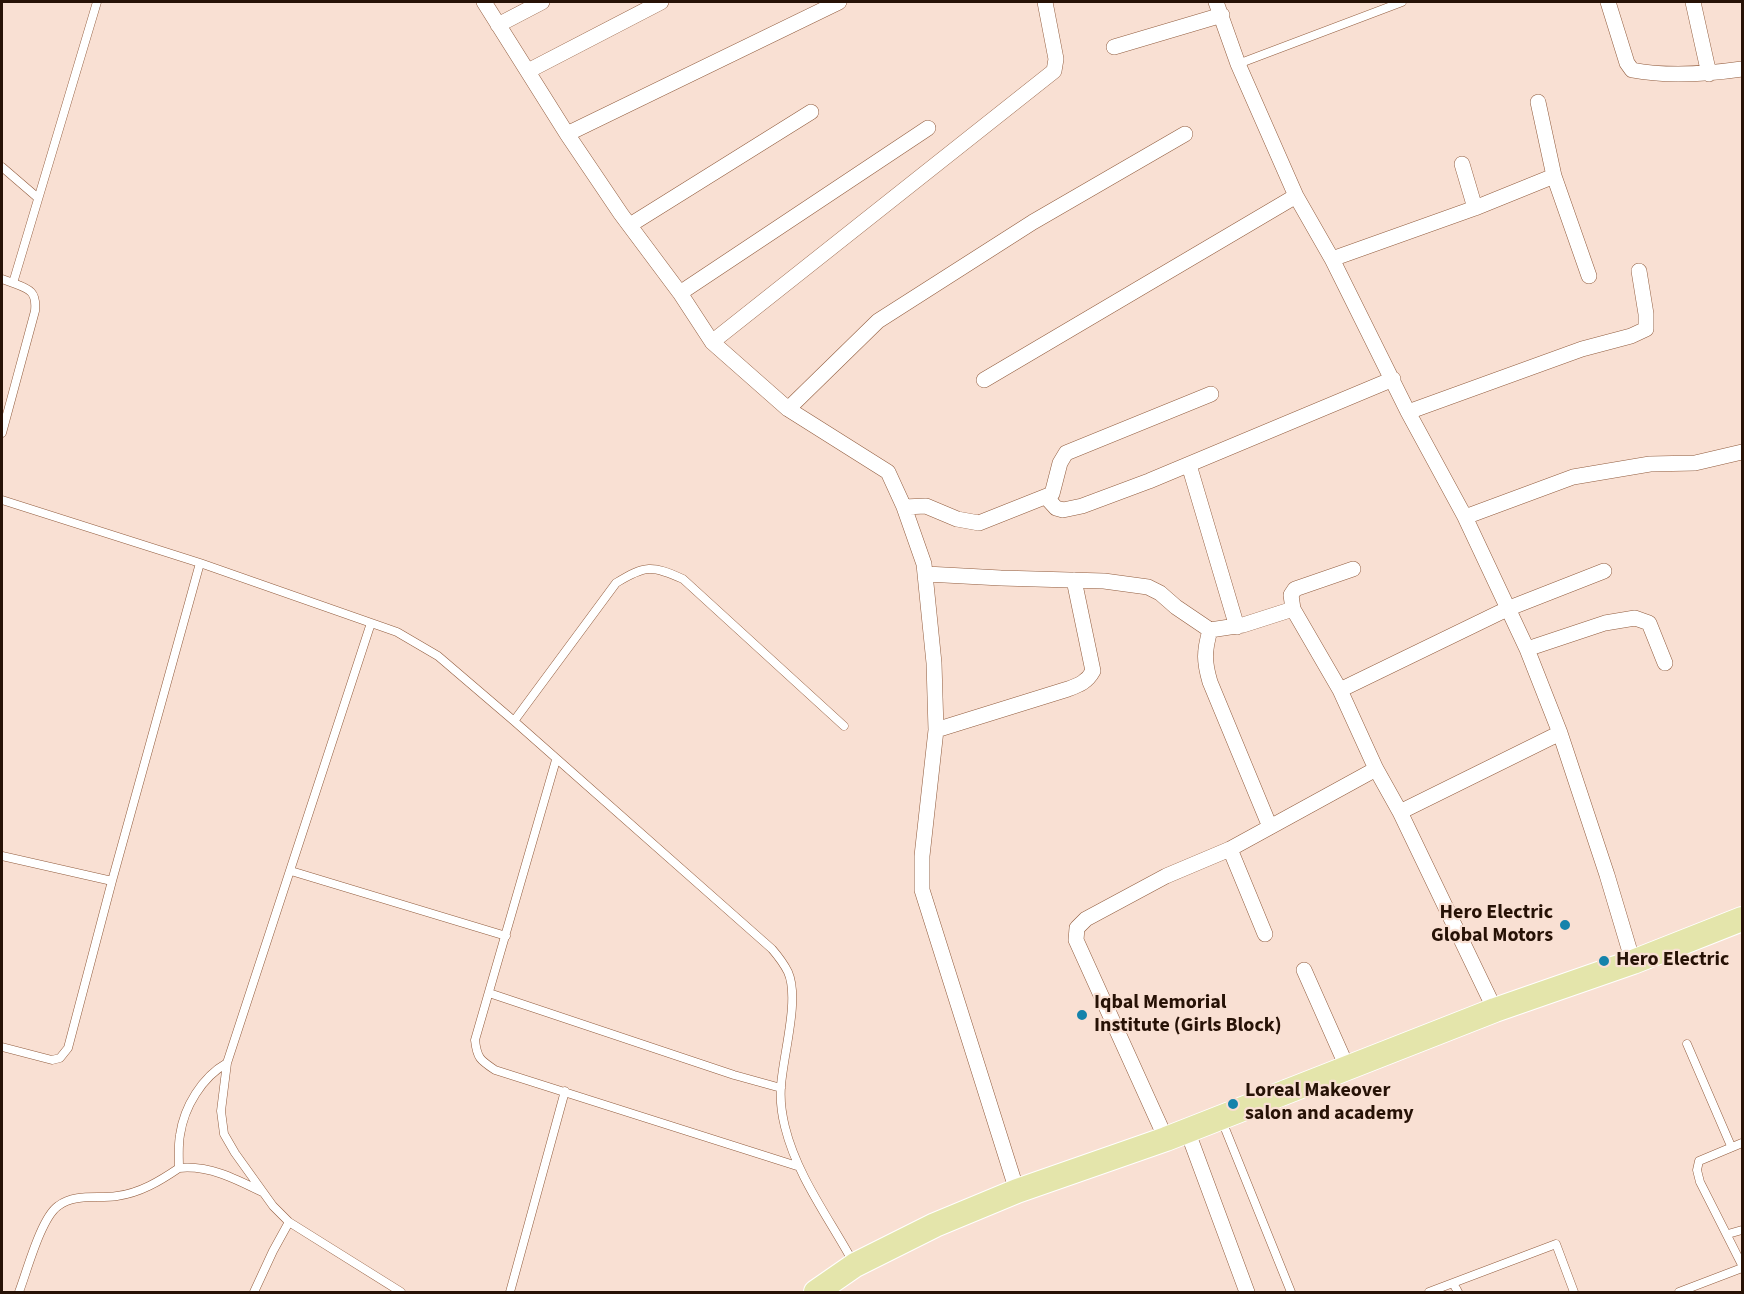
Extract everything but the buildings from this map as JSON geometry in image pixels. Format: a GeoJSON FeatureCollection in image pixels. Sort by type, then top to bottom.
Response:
{"type":"FeatureCollection","features":[{"type":"Feature","properties":{"kind":"main road"},"geometry":{"type":"LineString","coordinates":[[819,1292],[855,1265],[935,1225],[1017,1191],[1176,1134],[1495,1010],[1632,962],[1743,919]]}},
{"type":"Feature","properties":{"kind":"street"},"geometry":{"type":"LineString","coordinates":[[484,2],[567,134],[712,342],[788,409],[888,472],[904,507],[926,574],[934,663],[936,730],[922,856],[922,890],[1017,1191]]}},
{"type":"Feature","properties":{"kind":"street"},"geometry":{"type":"LineString","coordinates":[[498,24],[542,2]]}},
{"type":"Feature","properties":{"kind":"street"},"geometry":{"type":"LineString","coordinates":[[528,71],[661,2]]}},
{"type":"Feature","properties":{"kind":"street"},"geometry":{"type":"LineString","coordinates":[[567,134],[821,6],[839,2]]}},
{"type":"Feature","properties":{"kind":"street"},"geometry":{"type":"LineString","coordinates":[[712,342],[1054,71],[1056,59],[1044,2]]}},
{"type":"Feature","properties":{"kind":"street"},"geometry":{"type":"LineString","coordinates":[[1608,2],[1627,63],[1632,70],[1709,74],[1743,69]]}},
{"type":"Feature","properties":{"kind":"street"},"geometry":{"type":"LineString","coordinates":[[1693,2],[1709,74]]}},
{"type":"Feature","properties":{"kind":"street"},"geometry":{"type":"LineString","coordinates":[[1114,47],[1219,8],[1238,64],[1296,196],[1332,259],[1408,412],[1465,517],[1527,648],[1560,733],[1607,875],[1632,962]]}},
{"type":"Feature","properties":{"kind":"street"},"geometry":{"type":"LineString","coordinates":[[1538,102],[1554,176],[1588,276]]}},
{"type":"Feature","properties":{"kind":"street"},"geometry":{"type":"LineString","coordinates":[[630,225],[812,112]]}},
{"type":"Feature","properties":{"kind":"street"},"geometry":{"type":"LineString","coordinates":[[680,293],[928,128]]}},
{"type":"Feature","properties":{"kind":"street"},"geometry":{"type":"LineString","coordinates":[[788,409],[878,321],[1033,222],[1185,134]]}},
{"type":"Feature","properties":{"kind":"street"},"geometry":{"type":"LineString","coordinates":[[1462,164],[1475,208]]}},
{"type":"Feature","properties":{"kind":"street"},"geometry":{"type":"LineString","coordinates":[[1332,259],[1475,208],[1554,176]]}},
{"type":"Feature","properties":{"kind":"street"},"geometry":{"type":"LineString","coordinates":[[984,380],[1296,196]]}},
{"type":"Feature","properties":{"kind":"street"},"geometry":{"type":"LineString","coordinates":[[1408,412],[1582,349],[1630,336],[1646,329],[1646,314],[1639,272]]}},
{"type":"Feature","properties":{"kind":"street"},"geometry":{"type":"LineString","coordinates":[[1046,497],[1056,507],[1063,510],[1082,507],[1189,465],[1392,379]]}},
{"type":"Feature","properties":{"kind":"street"},"geometry":{"type":"LineString","coordinates":[[904,507],[932,507],[957,519],[979,523],[1052,494],[1060,463],[1066,453],[1211,394]]}},
{"type":"Feature","properties":{"kind":"street"},"geometry":{"type":"LineString","coordinates":[[1465,517],[1574,477],[1650,464],[1695,463],[1743,452]]}},
{"type":"Feature","properties":{"kind":"street"},"geometry":{"type":"LineString","coordinates":[[1189,465],[1238,627]]}},
{"type":"Feature","properties":{"kind":"street"},"geometry":{"type":"LineString","coordinates":[[1353,569],[1295,589],[1291,595],[1293,609],[1340,690],[1376,769],[1400,812],[1495,1010]]}},
{"type":"Feature","properties":{"kind":"street"},"geometry":{"type":"LineString","coordinates":[[1340,690],[1507,609],[1604,571]]}},
{"type":"Feature","properties":{"kind":"street"},"geometry":{"type":"LineString","coordinates":[[926,574],[1104,581],[1148,587],[1160,593],[1210,630],[1238,627],[1293,609]]}},
{"type":"Feature","properties":{"kind":"street"},"geometry":{"type":"LineString","coordinates":[[936,730],[1068,689],[1090,678],[1093,671],[1074,580]]}},
{"type":"Feature","properties":{"kind":"street"},"geometry":{"type":"LineString","coordinates":[[1527,648],[1605,623],[1635,618],[1649,623],[1665,663]]}},
{"type":"Feature","properties":{"kind":"street"},"geometry":{"type":"LineString","coordinates":[[1210,630],[1204,662],[1210,682],[1270,827]]}},
{"type":"Feature","properties":{"kind":"street"},"geometry":{"type":"LineString","coordinates":[[1400,812],[1560,733]]}},
{"type":"Feature","properties":{"kind":"street"},"geometry":{"type":"LineString","coordinates":[[1247,1293],[1176,1134],[1076,940],[1076,931],[1086,919],[1146,886],[1230,849],[1376,769]]}},
{"type":"Feature","properties":{"kind":"street"},"geometry":{"type":"LineString","coordinates":[[1230,849],[1265,934]]}},
{"type":"Feature","properties":{"kind":"street"},"geometry":{"type":"LineString","coordinates":[[1304,970],[1347,1067]]}},
{"type":"Feature","properties":{"kind":"lane"},"geometry":{"type":"LineString","coordinates":[[13,283],[97,2]]}},
{"type":"Feature","properties":{"kind":"lane"},"geometry":{"type":"LineString","coordinates":[[1238,64],[1402,2]]}},
{"type":"Feature","properties":{"kind":"lane"},"geometry":{"type":"LineString","coordinates":[[2,167],[38,198]]}},
{"type":"Feature","properties":{"kind":"lane"},"geometry":{"type":"LineString","coordinates":[[2,279],[33,294],[36,301],[2,433]]}},
{"type":"Feature","properties":{"kind":"lane"},"geometry":{"type":"LineString","coordinates":[[2,500],[200,563],[397,632],[438,656],[772,949],[788,972],[791,984],[792,1000],[781,1088],[785,1126],[797,1166],[855,1265]]}},
{"type":"Feature","properties":{"kind":"lane"},"geometry":{"type":"LineString","coordinates":[[2,1047],[52,1060],[60,1058],[68,1048],[200,563]]}},
{"type":"Feature","properties":{"kind":"lane"},"geometry":{"type":"LineString","coordinates":[[514,721],[616,583],[638,570],[662,569],[683,579],[844,726]]}},
{"type":"Feature","properties":{"kind":"lane"},"geometry":{"type":"LineString","coordinates":[[371,623],[227,1063],[221,1112],[224,1134],[235,1153],[263,1193],[289,1222],[401,1293]]}},
{"type":"Feature","properties":{"kind":"lane"},"geometry":{"type":"LineString","coordinates":[[556,760],[476,1040],[476,1051],[480,1060],[495,1070],[797,1166]]}},
{"type":"Feature","properties":{"kind":"lane"},"geometry":{"type":"LineString","coordinates":[[2,856],[112,881]]}},
{"type":"Feature","properties":{"kind":"lane"},"geometry":{"type":"LineString","coordinates":[[291,871],[506,936]]}},
{"type":"Feature","properties":{"kind":"lane"},"geometry":{"type":"LineString","coordinates":[[489,993],[734,1075],[781,1088]]}},
{"type":"Feature","properties":{"kind":"lane"},"geometry":{"type":"LineString","coordinates":[[1688,1044],[1731,1146]]}},
{"type":"Feature","properties":{"kind":"lane"},"geometry":{"type":"LineString","coordinates":[[179,1168],[180,1135],[187,1110],[204,1081],[227,1063]]}},
{"type":"Feature","properties":{"kind":"lane"},"geometry":{"type":"LineString","coordinates":[[510,1293],[565,1091]]}},
{"type":"Feature","properties":{"kind":"lane"},"geometry":{"type":"LineString","coordinates":[[1221,1117],[1291,1293]]}},
{"type":"Feature","properties":{"kind":"lane"},"geometry":{"type":"LineString","coordinates":[[1679,1293],[1743,1267],[1700,1182],[1697,1170],[1700,1161],[1731,1146],[1743,1143]]}},
{"type":"Feature","properties":{"kind":"lane"},"geometry":{"type":"LineString","coordinates":[[19,1293],[45,1222],[57,1206],[70,1200],[116,1196],[141,1190],[162,1180],[179,1168],[192,1167],[217,1172],[263,1193]]}},
{"type":"Feature","properties":{"kind":"lane"},"geometry":{"type":"LineString","coordinates":[[254,1293],[289,1222]]}},
{"type":"Feature","properties":{"kind":"lane"},"geometry":{"type":"LineString","coordinates":[[1728,1234],[1743,1230]]}},
{"type":"Feature","properties":{"kind":"lane"},"geometry":{"type":"LineString","coordinates":[[1430,1293],[1556,1244],[1570,1292]]}},
{"type":"Feature","properties":{"kind":"lane"},"geometry":{"type":"LineString","coordinates":[[1453,1283],[1458,1293]]}},
{"type":"Feature","properties":{"kind":"place","name":"Hero Electric Global Motors"},"geometry":{"type":"Point","coordinates":[1565,925]}},
{"type":"Feature","properties":{"kind":"place","name":"Hero Electric"},"geometry":{"type":"Point","coordinates":[1604,961]}},
{"type":"Feature","properties":{"kind":"place","name":"Iqbal Memorial Institute (Girls Block)"},"geometry":{"type":"Point","coordinates":[1082,1015]}},
{"type":"Feature","properties":{"kind":"place","name":"Loreal Makeover salon and academy"},"geometry":{"type":"Point","coordinates":[1233,1104]}}]}
